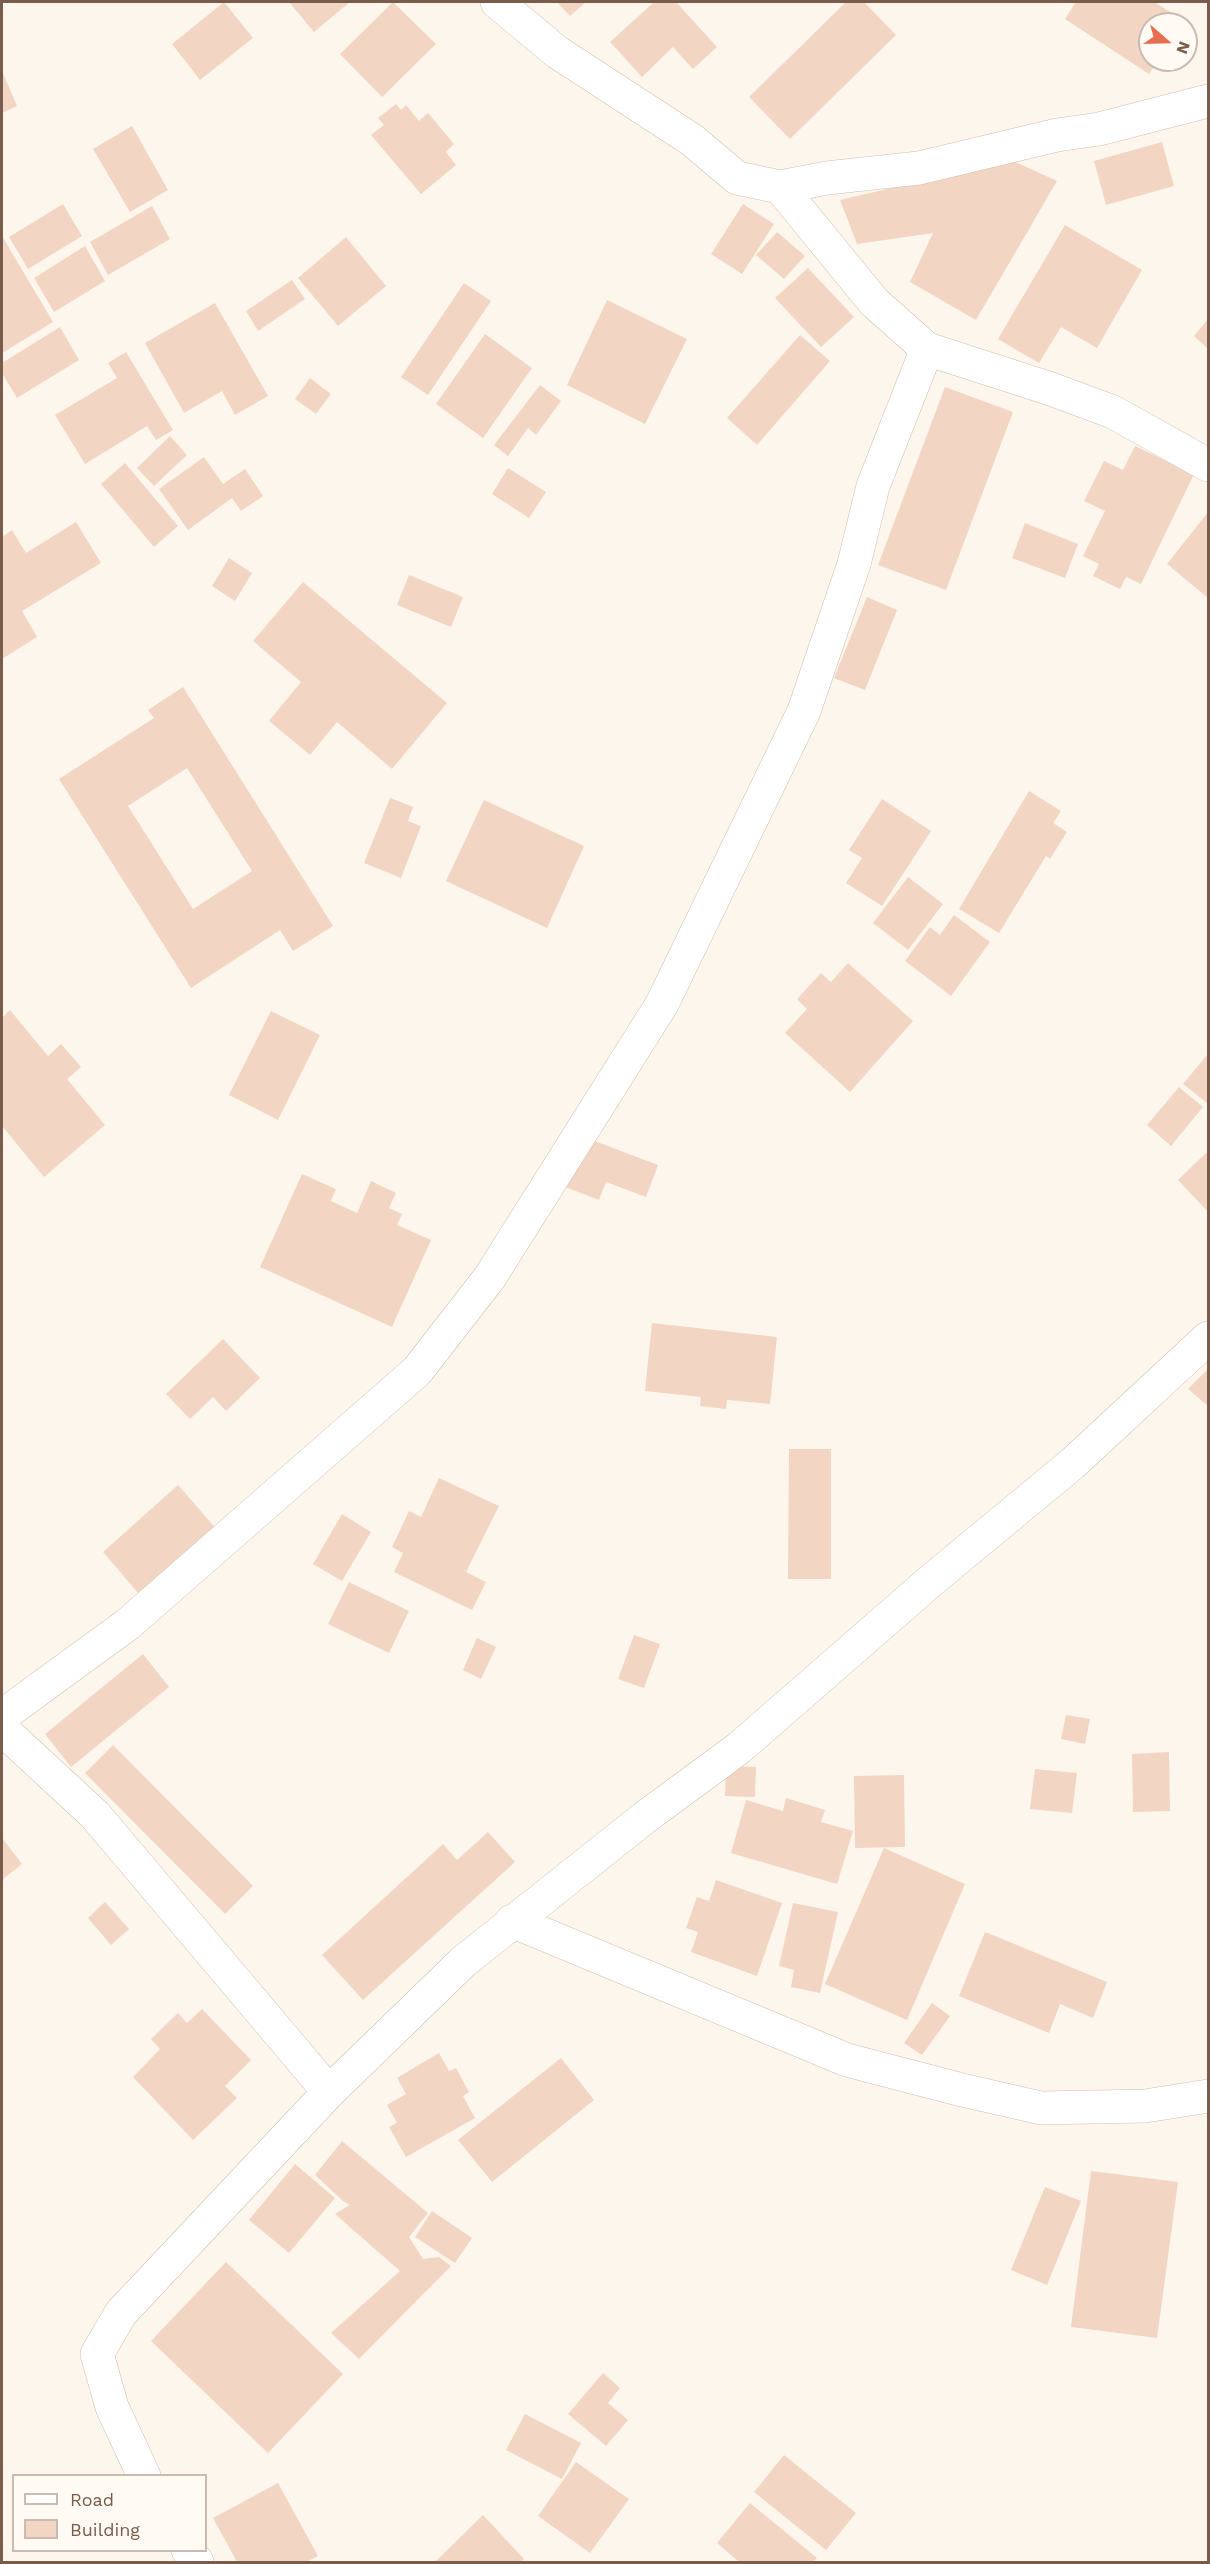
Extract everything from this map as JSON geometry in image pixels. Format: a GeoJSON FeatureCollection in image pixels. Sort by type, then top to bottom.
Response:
{"type":"FeatureCollection","features":[{"type":"Feature","properties":{"kind":"street"},"geometry":{"type":"LineString","coordinates":[[497,2],[557,52],[692,140],[737,178],[780,187],[827,178],[919,168],[1057,135],[1099,129],[1209,101]]}},
{"type":"Feature","properties":{"kind":"street"},"geometry":{"type":"LineString","coordinates":[[780,187],[874,302],[927,349],[1051,389],[1113,412],[1209,465]]}},
{"type":"Feature","properties":{"kind":"street"},"geometry":{"type":"LineString","coordinates":[[2,1716],[128,1624],[417,1371],[490,1277],[662,1004],[804,711],[854,564],[873,486],[927,349]]}},
{"type":"Feature","properties":{"kind":"street"},"geometry":{"type":"LineString","coordinates":[[144,2474],[112,2407],[97,2355],[121,2313],[329,2092],[463,1962],[512,1921],[738,1748],[933,1579],[1072,1464],[1209,1338]]}},
{"type":"Feature","properties":{"kind":"street"},"geometry":{"type":"LineString","coordinates":[[2,1729],[95,1815],[329,2092]]}},
{"type":"Feature","properties":{"kind":"street"},"geometry":{"type":"LineString","coordinates":[[512,1921],[847,2060],[962,2090],[1041,2108],[1145,2106],[1209,2096]]}},
{"type":"Feature","properties":{"kind":"building"},"geometry":{"type":"Polygon","coordinates":[[[224,2],[253,38],[200,80],[172,44],[224,2]]]}},
{"type":"Feature","properties":{"kind":"building"},"geometry":{"type":"Polygon","coordinates":[[[289,2],[350,2],[314,32],[289,2]]]}},
{"type":"Feature","properties":{"kind":"building"},"geometry":{"type":"Polygon","coordinates":[[[393,2],[436,44],[382,97],[340,54],[393,2]]]}},
{"type":"Feature","properties":{"kind":"building"},"geometry":{"type":"Polygon","coordinates":[[[557,2],[586,2],[570,16],[557,2]]]}},
{"type":"Feature","properties":{"kind":"building"},"geometry":{"type":"Polygon","coordinates":[[[654,2],[676,2],[717,47],[693,69],[673,47],[642,77],[610,42],[654,2]]]}},
{"type":"Feature","properties":{"kind":"building"},"geometry":{"type":"Polygon","coordinates":[[[846,2],[864,2],[896,35],[790,139],[749,97],[846,2]]]}},
{"type":"Feature","properties":{"kind":"building"},"geometry":{"type":"Polygon","coordinates":[[[1076,2],[1154,2],[1170,12],[1138,12],[1138,67],[1065,19],[1076,2]]]}},
{"type":"Feature","properties":{"kind":"building"},"geometry":{"type":"Polygon","coordinates":[[[2,71],[17,106],[2,113],[2,71]]]}},
{"type":"Feature","properties":{"kind":"building"},"geometry":{"type":"Polygon","coordinates":[[[396,104],[401,110],[406,105],[419,121],[428,113],[454,144],[446,152],[456,165],[421,194],[371,135],[384,125],[378,118],[396,104]]]}},
{"type":"Feature","properties":{"kind":"building"},"geometry":{"type":"Polygon","coordinates":[[[132,126],[168,190],[130,212],[93,149],[132,126]]]}},
{"type":"Feature","properties":{"kind":"building"},"geometry":{"type":"Polygon","coordinates":[[[1162,142],[1174,186],[1106,205],[1094,161],[1162,142]]]}},
{"type":"Feature","properties":{"kind":"building"},"geometry":{"type":"Polygon","coordinates":[[[1011,160],[1057,181],[976,320],[910,282],[933,233],[857,244],[840,200],[1011,160]]]}},
{"type":"Feature","properties":{"kind":"building"},"geometry":{"type":"Polygon","coordinates":[[[63,204],[82,236],[28,269],[9,237],[63,204]]]}},
{"type":"Feature","properties":{"kind":"building"},"geometry":{"type":"Polygon","coordinates":[[[743,204],[774,224],[742,274],[711,254],[743,204]]]}},
{"type":"Feature","properties":{"kind":"building"},"geometry":{"type":"Polygon","coordinates":[[[152,206],[170,239],[108,275],[90,242],[152,206]]]}},
{"type":"Feature","properties":{"kind":"building"},"geometry":{"type":"Polygon","coordinates":[[[1065,225],[1142,270],[1097,348],[1061,327],[1039,363],[998,339],[1065,225]]]}},
{"type":"Feature","properties":{"kind":"building"},"geometry":{"type":"Polygon","coordinates":[[[777,232],[805,256],[784,279],[756,255],[777,232]]]}},
{"type":"Feature","properties":{"kind":"building"},"geometry":{"type":"Polygon","coordinates":[[[2,236],[53,322],[2,353],[2,236]]]}},
{"type":"Feature","properties":{"kind":"building"},"geometry":{"type":"Polygon","coordinates":[[[346,237],[386,286],[338,326],[298,278],[346,237]]]}},
{"type":"Feature","properties":{"kind":"building"},"geometry":{"type":"Polygon","coordinates":[[[85,246],[105,281],[54,312],[34,278],[85,246]]]}},
{"type":"Feature","properties":{"kind":"building"},"geometry":{"type":"Polygon","coordinates":[[[808,268],[854,317],[821,347],[775,298],[808,268]]]}},
{"type":"Feature","properties":{"kind":"building"},"geometry":{"type":"Polygon","coordinates":[[[292,280],[305,299],[258,331],[246,311],[292,280]]]}},
{"type":"Feature","properties":{"kind":"building"},"geometry":{"type":"Polygon","coordinates":[[[464,283],[491,301],[428,395],[401,377],[464,283]]]}},
{"type":"Feature","properties":{"kind":"building"},"geometry":{"type":"Polygon","coordinates":[[[607,300],[687,339],[645,424],[567,385],[607,300]]]}},
{"type":"Feature","properties":{"kind":"building"},"geometry":{"type":"Polygon","coordinates":[[[215,303],[268,396],[235,415],[222,391],[184,413],[145,343],[215,303]]]}},
{"type":"Feature","properties":{"kind":"building"},"geometry":{"type":"Polygon","coordinates":[[[1208,319],[1208,349],[1194,336],[1208,319]]]}},
{"type":"Feature","properties":{"kind":"building"},"geometry":{"type":"Polygon","coordinates":[[[60,327],[79,360],[17,398],[2,373],[2,363],[60,327]]]}},
{"type":"Feature","properties":{"kind":"building"},"geometry":{"type":"Polygon","coordinates":[[[485,334],[532,368],[483,438],[436,404],[485,334]]]}},
{"type":"Feature","properties":{"kind":"building"},"geometry":{"type":"Polygon","coordinates":[[[800,335],[830,361],[757,445],[727,418],[800,335]]]}},
{"type":"Feature","properties":{"kind":"building"},"geometry":{"type":"Polygon","coordinates":[[[126,352],[173,430],[156,440],[147,426],[85,464],[55,415],[117,378],[108,363],[126,352]]]}},
{"type":"Feature","properties":{"kind":"building"},"geometry":{"type":"Polygon","coordinates":[[[310,378],[331,394],[316,414],[295,399],[310,378]]]}},
{"type":"Feature","properties":{"kind":"building"},"geometry":{"type":"Polygon","coordinates":[[[540,385],[561,401],[536,435],[528,428],[508,456],[494,445],[540,385]]]}},
{"type":"Feature","properties":{"kind":"building"},"geometry":{"type":"Polygon","coordinates":[[[945,387],[1013,412],[946,590],[878,565],[945,387]]]}},
{"type":"Feature","properties":{"kind":"building"},"geometry":{"type":"Polygon","coordinates":[[[170,436],[187,455],[154,486],[137,468],[170,436]]]}},
{"type":"Feature","properties":{"kind":"building"},"geometry":{"type":"Polygon","coordinates":[[[1135,446],[1194,474],[1141,584],[1126,577],[1120,589],[1093,576],[1099,564],[1083,556],[1105,511],[1084,501],[1104,461],[1123,470],[1135,446]]]}},
{"type":"Feature","properties":{"kind":"building"},"geometry":{"type":"Polygon","coordinates":[[[204,457],[223,484],[245,469],[263,496],[241,511],[232,498],[188,530],[159,489],[204,457]]]}},
{"type":"Feature","properties":{"kind":"building"},"geometry":{"type":"Polygon","coordinates":[[[125,463],[178,526],[154,547],[101,484],[125,463]]]}},
{"type":"Feature","properties":{"kind":"building"},"geometry":{"type":"Polygon","coordinates":[[[508,468],[546,492],[529,518],[492,494],[508,468]]]}},
{"type":"Feature","properties":{"kind":"building"},"geometry":{"type":"Polygon","coordinates":[[[1208,512],[1208,598],[1167,564],[1208,512]]]}},
{"type":"Feature","properties":{"kind":"building"},"geometry":{"type":"Polygon","coordinates":[[[76,522],[101,563],[22,611],[37,637],[2,659],[2,537],[12,530],[26,553],[76,522]]]}},
{"type":"Feature","properties":{"kind":"building"},"geometry":{"type":"Polygon","coordinates":[[[1025,523],[1078,544],[1065,578],[1012,558],[1025,523]]]}},
{"type":"Feature","properties":{"kind":"building"},"geometry":{"type":"Polygon","coordinates":[[[229,558],[252,573],[235,601],[212,586],[229,558]]]}},
{"type":"Feature","properties":{"kind":"building"},"geometry":{"type":"Polygon","coordinates":[[[409,575],[463,597],[451,627],[397,605],[409,575]]]}},
{"type":"Feature","properties":{"kind":"building"},"geometry":{"type":"Polygon","coordinates":[[[303,582],[447,703],[392,769],[337,722],[310,755],[269,721],[301,682],[253,641],[303,582]]]}},
{"type":"Feature","properties":{"kind":"building"},"geometry":{"type":"Polygon","coordinates":[[[867,597],[897,610],[865,690],[834,678],[867,597]]]}},
{"type":"Feature","properties":{"kind":"building"},"geometry":{"type":"Polygon","coordinates":[[[183,687],[333,926],[293,951],[280,930],[191,988],[59,779],[154,718],[148,710],[183,687]],[[187,768],[128,806],[193,909],[252,871],[187,768]]]}},
{"type":"Feature","properties":{"kind":"building"},"geometry":{"type":"Polygon","coordinates":[[[1029,791],[1061,811],[1053,823],[1067,832],[1050,859],[1046,856],[999,933],[959,909],[1029,791]]]}},
{"type":"Feature","properties":{"kind":"building"},"geometry":{"type":"Polygon","coordinates":[[[390,798],[413,807],[408,821],[421,826],[401,878],[364,863],[390,798]]]}},
{"type":"Feature","properties":{"kind":"building"},"geometry":{"type":"Polygon","coordinates":[[[882,799],[931,831],[882,906],[846,883],[862,858],[849,850],[882,799]]]}},
{"type":"Feature","properties":{"kind":"building"},"geometry":{"type":"Polygon","coordinates":[[[484,800],[584,846],[547,928],[446,881],[484,800]]]}},
{"type":"Feature","properties":{"kind":"building"},"geometry":{"type":"Polygon","coordinates":[[[908,877],[943,904],[908,950],[873,923],[908,877]]]}},
{"type":"Feature","properties":{"kind":"building"},"geometry":{"type":"Polygon","coordinates":[[[954,915],[990,942],[951,996],[905,961],[930,927],[940,935],[954,915]]]}},
{"type":"Feature","properties":{"kind":"building"},"geometry":{"type":"Polygon","coordinates":[[[848,963],[913,1021],[850,1092],[785,1033],[807,1009],[797,999],[821,973],[831,982],[848,963]]]}},
{"type":"Feature","properties":{"kind":"building"},"geometry":{"type":"Polygon","coordinates":[[[10,1010],[48,1056],[61,1044],[81,1067],[67,1079],[105,1125],[44,1177],[2,1126],[2,1018],[10,1010]]]}},
{"type":"Feature","properties":{"kind":"building"},"geometry":{"type":"Polygon","coordinates":[[[271,1011],[320,1035],[278,1120],[229,1095],[271,1011]]]}},
{"type":"Feature","properties":{"kind":"building"},"geometry":{"type":"Polygon","coordinates":[[[1208,1056],[1207,1103],[1183,1084],[1208,1056]]]}},
{"type":"Feature","properties":{"kind":"building"},"geometry":{"type":"Polygon","coordinates":[[[1179,1087],[1203,1107],[1171,1146],[1147,1125],[1179,1087]]]}},
{"type":"Feature","properties":{"kind":"building"},"geometry":{"type":"Polygon","coordinates":[[[584,1137],[658,1165],[646,1197],[606,1182],[599,1200],[565,1187],[584,1137]]]}},
{"type":"Feature","properties":{"kind":"building"},"geometry":{"type":"Polygon","coordinates":[[[1208,1151],[1208,1212],[1178,1180],[1208,1151]]]}},
{"type":"Feature","properties":{"kind":"building"},"geometry":{"type":"Polygon","coordinates":[[[302,1174],[336,1189],[331,1201],[357,1213],[371,1181],[396,1193],[389,1208],[402,1214],[397,1225],[431,1240],[392,1327],[260,1267],[302,1174]]]}},
{"type":"Feature","properties":{"kind":"building"},"geometry":{"type":"Polygon","coordinates":[[[652,1323],[777,1337],[770,1404],[727,1400],[726,1409],[700,1406],[701,1397],[645,1391],[652,1323]]]}},
{"type":"Feature","properties":{"kind":"building"},"geometry":{"type":"Polygon","coordinates":[[[223,1339],[260,1378],[226,1411],[213,1397],[190,1419],[166,1394],[223,1339]]]}},
{"type":"Feature","properties":{"kind":"building"},"geometry":{"type":"Polygon","coordinates":[[[1208,1369],[1208,1406],[1188,1389],[1208,1369]]]}},
{"type":"Feature","properties":{"kind":"building"},"geometry":{"type":"Polygon","coordinates":[[[789,1449],[831,1449],[831,1579],[788,1579],[789,1449]]]}},
{"type":"Feature","properties":{"kind":"building"},"geometry":{"type":"Polygon","coordinates":[[[439,1478],[499,1506],[466,1572],[486,1582],[472,1610],[394,1572],[403,1553],[392,1547],[409,1511],[421,1517],[439,1478]]]}},
{"type":"Feature","properties":{"kind":"building"},"geometry":{"type":"Polygon","coordinates":[[[178,1485],[220,1533],[144,1600],[103,1552],[178,1485]]]}},
{"type":"Feature","properties":{"kind":"building"},"geometry":{"type":"Polygon","coordinates":[[[342,1514],[371,1532],[342,1581],[313,1564],[342,1514]]]}},
{"type":"Feature","properties":{"kind":"building"},"geometry":{"type":"Polygon","coordinates":[[[349,1582],[409,1611],[389,1653],[328,1624],[349,1582]]]}},
{"type":"Feature","properties":{"kind":"building"},"geometry":{"type":"Polygon","coordinates":[[[634,1635],[660,1644],[644,1688],[618,1679],[634,1635]]]}},
{"type":"Feature","properties":{"kind":"building"},"geometry":{"type":"Polygon","coordinates":[[[477,1638],[496,1647],[481,1679],[463,1670],[477,1638]]]}},
{"type":"Feature","properties":{"kind":"building"},"geometry":{"type":"Polygon","coordinates":[[[143,1654],[169,1687],[71,1767],[45,1734],[143,1654]]]}},
{"type":"Feature","properties":{"kind":"building"},"geometry":{"type":"Polygon","coordinates":[[[1066,1715],[1090,1719],[1085,1744],[1061,1739],[1066,1715]]]}},
{"type":"Feature","properties":{"kind":"building"},"geometry":{"type":"Polygon","coordinates":[[[113,1745],[253,1886],[225,1914],[85,1773],[113,1745]]]}},
{"type":"Feature","properties":{"kind":"building"},"geometry":{"type":"Polygon","coordinates":[[[1169,1752],[1170,1811],[1133,1812],[1132,1754],[1169,1752]]]}},
{"type":"Feature","properties":{"kind":"building"},"geometry":{"type":"Polygon","coordinates":[[[726,1766],[756,1767],[755,1797],[725,1796],[726,1766]]]}},
{"type":"Feature","properties":{"kind":"building"},"geometry":{"type":"Polygon","coordinates":[[[1035,1769],[1077,1773],[1072,1813],[1030,1809],[1035,1769]]]}},
{"type":"Feature","properties":{"kind":"building"},"geometry":{"type":"Polygon","coordinates":[[[904,1775],[905,1847],[855,1848],[854,1776],[904,1775]]]}},
{"type":"Feature","properties":{"kind":"building"},"geometry":{"type":"Polygon","coordinates":[[[786,1798],[825,1810],[821,1822],[853,1831],[837,1884],[731,1853],[746,1800],[783,1811],[786,1798]]]}},
{"type":"Feature","properties":{"kind":"building"},"geometry":{"type":"Polygon","coordinates":[[[488,1832],[515,1862],[363,2000],[322,1955],[443,1844],[457,1860],[488,1832]]]}},
{"type":"Feature","properties":{"kind":"building"},"geometry":{"type":"Polygon","coordinates":[[[2,1838],[22,1864],[2,1880],[2,1838]]]}},
{"type":"Feature","properties":{"kind":"building"},"geometry":{"type":"Polygon","coordinates":[[[884,1848],[965,1884],[907,2020],[825,1984],[884,1848]]]}},
{"type":"Feature","properties":{"kind":"building"},"geometry":{"type":"Polygon","coordinates":[[[716,1880],[782,1903],[757,1976],[691,1952],[698,1932],[686,1928],[697,1897],[709,1901],[716,1880]]]}},
{"type":"Feature","properties":{"kind":"building"},"geometry":{"type":"Polygon","coordinates":[[[105,1902],[129,1929],[111,1945],[88,1918],[105,1902]]]}},
{"type":"Feature","properties":{"kind":"building"},"geometry":{"type":"Polygon","coordinates":[[[793,1903],[838,1912],[820,1993],[791,1987],[794,1970],[779,1966],[793,1903]]]}},
{"type":"Feature","properties":{"kind":"building"},"geometry":{"type":"Polygon","coordinates":[[[985,1932],[1107,1982],[1093,2018],[1060,2004],[1049,2033],[959,1996],[985,1932]]]}},
{"type":"Feature","properties":{"kind":"building"},"geometry":{"type":"Polygon","coordinates":[[[932,2003],[950,2016],[922,2055],[904,2043],[932,2003]]]}},
{"type":"Feature","properties":{"kind":"building"},"geometry":{"type":"Polygon","coordinates":[[[202,2009],[251,2060],[225,2086],[237,2098],[193,2140],[133,2077],[160,2049],[151,2039],[178,2013],[187,2023],[202,2009]]]}},
{"type":"Feature","properties":{"kind":"building"},"geometry":{"type":"Polygon","coordinates":[[[439,2053],[449,2071],[456,2068],[469,2092],[463,2096],[475,2118],[406,2157],[389,2127],[397,2123],[387,2105],[406,2094],[397,2078],[439,2053]]]}},
{"type":"Feature","properties":{"kind":"building"},"geometry":{"type":"Polygon","coordinates":[[[561,2058],[594,2100],[492,2182],[458,2140],[561,2058]]]}},
{"type":"Feature","properties":{"kind":"building"},"geometry":{"type":"Polygon","coordinates":[[[342,2141],[428,2213],[409,2237],[423,2259],[439,2257],[451,2266],[359,2359],[331,2333],[400,2271],[335,2214],[350,2205],[315,2175],[342,2141]]]}},
{"type":"Feature","properties":{"kind":"building"},"geometry":{"type":"Polygon","coordinates":[[[295,2164],[335,2198],[289,2253],[249,2220],[295,2164]]]}},
{"type":"Feature","properties":{"kind":"building"},"geometry":{"type":"Polygon","coordinates":[[[1091,2171],[1178,2182],[1157,2338],[1071,2327],[1091,2171]]]}},
{"type":"Feature","properties":{"kind":"building"},"geometry":{"type":"Polygon","coordinates":[[[1045,2187],[1081,2201],[1047,2285],[1011,2270],[1045,2187]]]}},
{"type":"Feature","properties":{"kind":"building"},"geometry":{"type":"Polygon","coordinates":[[[432,2211],[472,2238],[455,2263],[415,2237],[432,2211]]]}},
{"type":"Feature","properties":{"kind":"building"},"geometry":{"type":"Polygon","coordinates":[[[226,2262],[343,2374],[268,2453],[151,2341],[226,2262]]]}},
{"type":"Feature","properties":{"kind":"building"},"geometry":{"type":"Polygon","coordinates":[[[603,2373],[620,2388],[608,2403],[628,2420],[606,2446],[568,2414],[603,2373]]]}},
{"type":"Feature","properties":{"kind":"building"},"geometry":{"type":"Polygon","coordinates":[[[525,2414],[581,2443],[562,2479],[506,2450],[525,2414]]]}},
{"type":"Feature","properties":{"kind":"building"},"geometry":{"type":"Polygon","coordinates":[[[784,2455],[856,2513],[826,2550],[754,2492],[784,2455]]]}},
{"type":"Feature","properties":{"kind":"building"},"geometry":{"type":"Polygon","coordinates":[[[576,2462],[629,2499],[590,2553],[538,2516],[576,2462]]]}},
{"type":"Feature","properties":{"kind":"building"},"geometry":{"type":"Polygon","coordinates":[[[278,2483],[318,2556],[306,2562],[237,2562],[213,2518],[278,2483]]]}},
{"type":"Feature","properties":{"kind":"building"},"geometry":{"type":"Polygon","coordinates":[[[750,2503],[817,2558],[813,2562],[739,2562],[717,2543],[750,2503]]]}},
{"type":"Feature","properties":{"kind":"building"},"geometry":{"type":"Polygon","coordinates":[[[483,2515],[524,2559],[520,2562],[435,2562],[483,2515]]]}}]}
